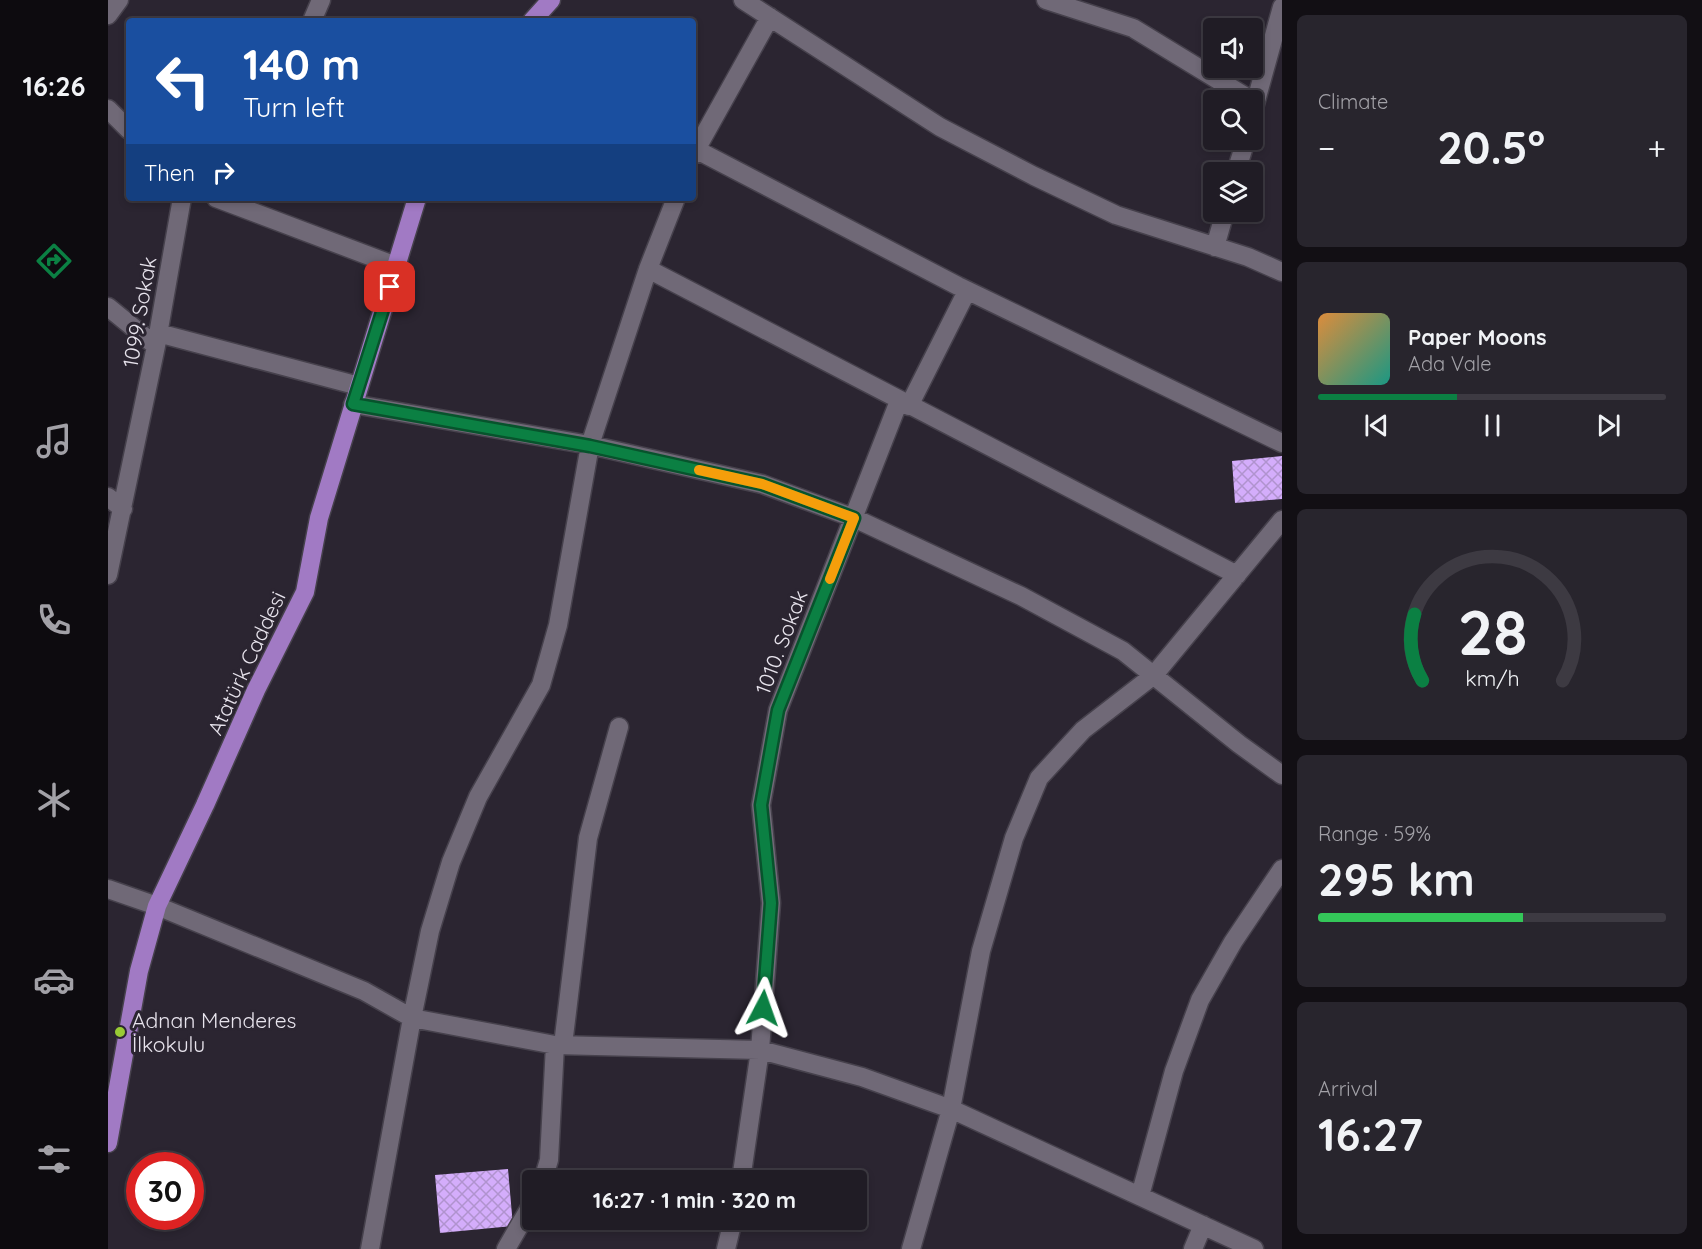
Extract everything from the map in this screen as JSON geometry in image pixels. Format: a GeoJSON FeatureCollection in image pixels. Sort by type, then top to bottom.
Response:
{"type":"FeatureCollection","features":[{"type":"Feature","properties":{"kind":"main road"},"geometry":{"type":"LineString","coordinates":[[535,18],[551,0]]}},
{"type":"Feature","properties":{"kind":"main road","name":"Atatürk Caddesi"},"geometry":{"type":"LineString","coordinates":[[108,1143],[138,971],[157,906],[256,690],[304,592],[319,518],[416,201]]}},
{"type":"Feature","properties":{"kind":"street"},"geometry":{"type":"LineString","coordinates":[[108,15],[119,0]]}},
{"type":"Feature","properties":{"kind":"street"},"geometry":{"type":"LineString","coordinates":[[313,18],[321,0]]}},
{"type":"Feature","properties":{"kind":"street"},"geometry":{"type":"LineString","coordinates":[[743,0],[940,127],[1034,176],[1116,214],[1248,257],[1282,272]]}},
{"type":"Feature","properties":{"kind":"street"},"geometry":{"type":"LineString","coordinates":[[1046,0],[1133,28],[1230,90]]}},
{"type":"Feature","properties":{"kind":"street"},"geometry":{"type":"LineString","coordinates":[[1257,90],[1282,7]]}},
{"type":"Feature","properties":{"kind":"street"},"geometry":{"type":"LineString","coordinates":[[696,148],[770,17]]}},
{"type":"Feature","properties":{"kind":"street"},"geometry":{"type":"LineString","coordinates":[[108,108],[126,127]]}},
{"type":"Feature","properties":{"kind":"street"},"geometry":{"type":"LineString","coordinates":[[696,153],[967,291],[1282,442]]}},
{"type":"Feature","properties":{"kind":"street","name":"1099. Sokak"},"geometry":{"type":"LineString","coordinates":[[108,575],[157,340],[181,201]]}},
{"type":"Feature","properties":{"kind":"street"},"geometry":{"type":"LineString","coordinates":[[224,201],[396,266]]}},
{"type":"Feature","properties":{"kind":"street"},"geometry":{"type":"LineString","coordinates":[[370,1249],[430,931],[451,862],[478,797],[541,685],[558,625],[590,446],[648,269],[675,201]]}},
{"type":"Feature","properties":{"kind":"street"},"geometry":{"type":"LineString","coordinates":[[1215,247],[1222,222]]}},
{"type":"Feature","properties":{"kind":"street"},"geometry":{"type":"LineString","coordinates":[[648,269],[1237,575]]}},
{"type":"Feature","properties":{"kind":"street","name":"1010. Sokak"},"geometry":{"type":"LineString","coordinates":[[742,1170],[760,1050],[771,903],[761,805],[778,710],[854,518],[904,403],[967,291]]}},
{"type":"Feature","properties":{"kind":"street"},"geometry":{"type":"LineString","coordinates":[[108,307],[157,340],[359,386]]}},
{"type":"Feature","properties":{"kind":"street"},"geometry":{"type":"LineString","coordinates":[[353,404],[590,446],[762,484],[854,518],[1021,596],[1123,651],[1239,744],[1280,769]]}},
{"type":"Feature","properties":{"kind":"street"},"geometry":{"type":"LineString","coordinates":[[108,498],[123,508]]}},
{"type":"Feature","properties":{"kind":"street"},"geometry":{"type":"LineString","coordinates":[[911,1249],[951,1109],[981,951],[1014,838],[1039,778],[1083,730],[1154,675],[1282,520]]}},
{"type":"Feature","properties":{"kind":"street"},"geometry":{"type":"LineString","coordinates":[[546,1170],[549,1160],[559,1045],[588,838],[619,727]]}},
{"type":"Feature","properties":{"kind":"street"},"geometry":{"type":"LineString","coordinates":[[1140,1196],[1174,1071],[1200,1000],[1233,942],[1282,869]]}},
{"type":"Feature","properties":{"kind":"street"},"geometry":{"type":"LineString","coordinates":[[108,889],[157,906],[364,991],[412,1018],[559,1045],[760,1050],[862,1077],[951,1109],[1254,1249]]}},
{"type":"Feature","properties":{"kind":"street"},"geometry":{"type":"LineString","coordinates":[[506,1249],[522,1221]]}},
{"type":"Feature","properties":{"kind":"street"},"geometry":{"type":"LineString","coordinates":[[1194,1249],[1203,1225]]}},
{"type":"Feature","properties":{"kind":"street"},"geometry":{"type":"LineString","coordinates":[[726,1249],[731,1230]]}},
{"type":"Feature","properties":{"kind":"building"},"geometry":{"type":"Polygon","coordinates":[[[1282,456],[1282,499],[1235,503],[1232,461],[1282,456]]]}},
{"type":"Feature","properties":{"kind":"building"},"geometry":{"type":"Polygon","coordinates":[[[508,1169],[513,1226],[440,1233],[435,1175],[508,1169]]]}},
{"type":"Feature","properties":{"kind":"slow traffic"},"geometry":{"type":"LineString","coordinates":[[699,470],[762,484],[854,518],[830,579]]}},
{"type":"Feature","properties":{"kind":"place","name":"Adnan Menderes İlkokulu"},"geometry":{"type":"Point","coordinates":[120,1032]}},
{"type":"Feature","properties":{"kind":"route"},"geometry":{"type":"LineString","coordinates":[[390,287],[353,404],[590,446],[762,484],[854,518],[778,710],[761,805],[771,903],[763,1008]]}}]}
